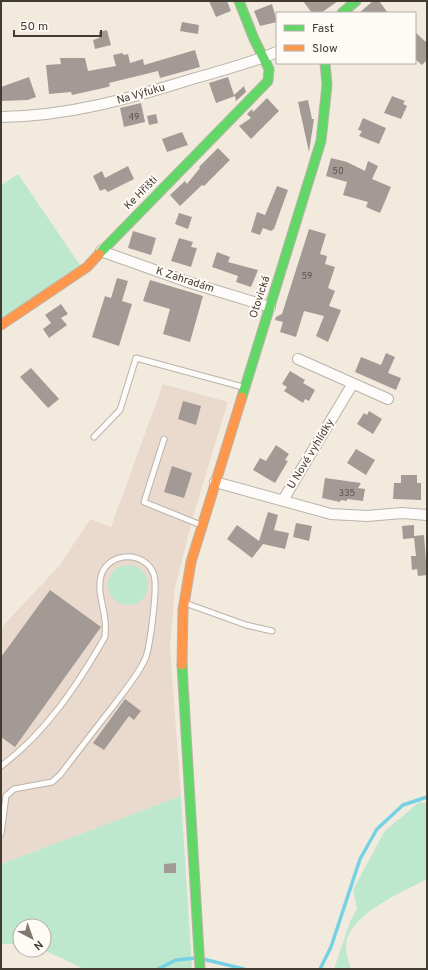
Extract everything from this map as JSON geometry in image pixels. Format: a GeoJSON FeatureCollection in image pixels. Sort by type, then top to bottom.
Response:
{"type":"FeatureCollection","features":[{"type":"Feature","properties":{"kind":"street"},"geometry":{"type":"LineString","coordinates":[[239,1],[264,57]]}},
{"type":"Feature","properties":{"kind":"street"},"geometry":{"type":"LineString","coordinates":[[343,12],[356,1]]}},
{"type":"Feature","properties":{"kind":"street","name":"Na Výfuku"},"geometry":{"type":"LineString","coordinates":[[1,117],[28,116],[73,111],[122,101],[276,52]]}},
{"type":"Feature","properties":{"kind":"street","name":"Ke Hřišti"},"geometry":{"type":"LineString","coordinates":[[1,325],[87,267],[268,81],[269,69],[264,57]]}},
{"type":"Feature","properties":{"kind":"street","name":"Otovická"},"geometry":{"type":"LineString","coordinates":[[200,967],[182,660],[184,603],[191,562],[321,141],[327,85],[324,64]]}},
{"type":"Feature","properties":{"kind":"street","name":"K Zahradám"},"geometry":{"type":"LineString","coordinates":[[101,251],[188,282],[270,307]]}},
{"type":"Feature","properties":{"kind":"street"},"geometry":{"type":"LineString","coordinates":[[298,358],[352,385],[388,399]]}},
{"type":"Feature","properties":{"kind":"street","name":"U Nové vyhlídky"},"geometry":{"type":"LineString","coordinates":[[352,385],[283,500],[331,514],[367,516],[402,513],[427,515]]}},
{"type":"Feature","properties":{"kind":"street"},"geometry":{"type":"LineString","coordinates":[[215,482],[283,500]]}},
{"type":"Feature","properties":{"kind":"lane"},"geometry":{"type":"LineString","coordinates":[[94,436],[120,410],[136,358],[244,387]]}},
{"type":"Feature","properties":{"kind":"lane"},"geometry":{"type":"LineString","coordinates":[[164,439],[144,502],[202,525]]}},
{"type":"Feature","properties":{"kind":"lane"},"geometry":{"type":"LineString","coordinates":[[1,766],[17,754],[42,729],[105,636],[105,621],[101,604],[100,586],[101,575],[108,565],[117,558],[127,556],[144,562],[150,568],[154,576],[156,592],[146,656],[134,678],[60,775],[52,782],[14,789],[6,796],[1,834]]}},
{"type":"Feature","properties":{"kind":"lane"},"geometry":{"type":"LineString","coordinates":[[184,603],[246,625],[272,631]]}},
{"type":"Feature","properties":{"kind":"shaded area"},"geometry":{"type":"Polygon","coordinates":[[[163,384],[228,402],[194,513],[175,588],[170,647],[181,796],[1,864],[1,628],[60,565],[90,519],[111,527],[163,384]]]}},
{"type":"Feature","properties":{"kind":"green space"},"geometry":{"type":"Polygon","coordinates":[[[18,174],[80,265],[1,319],[1,185],[18,174]]]}},
{"type":"Feature","properties":{"kind":"green space"},"geometry":{"type":"Polygon","coordinates":[[[124,565],[132,565],[139,568],[145,574],[148,585],[145,596],[139,602],[132,605],[124,605],[117,602],[111,596],[108,589],[108,581],[111,574],[117,568],[124,565]]]}},
{"type":"Feature","properties":{"kind":"green space"},"geometry":{"type":"Polygon","coordinates":[[[181,796],[192,969],[84,969],[52,954],[52,918],[12,918],[12,944],[1,944],[1,864],[181,796]]]}},
{"type":"Feature","properties":{"kind":"green space"},"geometry":{"type":"Polygon","coordinates":[[[419,802],[427,803],[427,879],[381,903],[360,920],[352,929],[346,943],[351,969],[334,969],[350,922],[357,909],[353,890],[384,832],[419,802]]]}},
{"type":"Feature","properties":{"kind":"building"},"geometry":{"type":"Polygon","coordinates":[[[209,1],[227,1],[231,11],[216,17],[209,1]]]}},
{"type":"Feature","properties":{"kind":"building"},"geometry":{"type":"Polygon","coordinates":[[[303,1],[338,1],[322,12],[311,12],[303,1]]]}},
{"type":"Feature","properties":{"kind":"building"},"geometry":{"type":"Polygon","coordinates":[[[373,1],[379,1],[387,12],[360,12],[373,1]]]}},
{"type":"Feature","properties":{"kind":"building"},"geometry":{"type":"Polygon","coordinates":[[[272,4],[276,22],[260,26],[254,11],[272,4]]]}},
{"type":"Feature","properties":{"kind":"building"},"geometry":{"type":"Polygon","coordinates":[[[182,22],[199,25],[198,34],[180,31],[182,22]]]}},
{"type":"Feature","properties":{"kind":"building"},"geometry":{"type":"Polygon","coordinates":[[[107,30],[111,45],[95,49],[93,40],[99,38],[99,32],[107,30]]]}},
{"type":"Feature","properties":{"kind":"building"},"geometry":{"type":"Polygon","coordinates":[[[416,33],[427,43],[427,60],[422,65],[416,60],[416,33]]]}},
{"type":"Feature","properties":{"kind":"building"},"geometry":{"type":"Polygon","coordinates":[[[195,50],[200,67],[160,78],[158,71],[109,83],[110,86],[108,87],[72,95],[71,92],[49,94],[46,65],[61,64],[60,58],[85,58],[88,71],[116,66],[113,55],[122,53],[124,55],[128,54],[130,63],[143,59],[144,65],[195,50]]]}},
{"type":"Feature","properties":{"kind":"building"},"geometry":{"type":"Polygon","coordinates":[[[29,77],[36,97],[28,100],[1,101],[1,87],[29,77]]]}},
{"type":"Feature","properties":{"kind":"building"},"geometry":{"type":"Polygon","coordinates":[[[228,77],[234,95],[244,86],[246,92],[236,101],[235,96],[216,103],[209,83],[228,77]]]}},
{"type":"Feature","properties":{"kind":"building"},"geometry":{"type":"Polygon","coordinates":[[[392,96],[405,101],[403,104],[407,106],[401,119],[384,113],[392,96]]]}},
{"type":"Feature","properties":{"kind":"building"},"geometry":{"type":"Polygon","coordinates":[[[267,98],[279,111],[251,139],[239,126],[251,118],[247,114],[252,109],[253,112],[267,98]]]}},
{"type":"Feature","properties":{"kind":"building"},"geometry":{"type":"Polygon","coordinates":[[[308,100],[312,119],[314,119],[309,152],[298,102],[308,100]]]}},
{"type":"Feature","properties":{"kind":"building"},"geometry":{"type":"Polygon","coordinates":[[[141,103],[145,122],[124,127],[120,108],[141,103]]]}},
{"type":"Feature","properties":{"kind":"building"},"geometry":{"type":"Polygon","coordinates":[[[156,114],[158,123],[149,125],[147,116],[156,114]]]}},
{"type":"Feature","properties":{"kind":"building"},"geometry":{"type":"Polygon","coordinates":[[[363,118],[386,128],[379,144],[359,136],[362,131],[358,130],[363,118]]]}},
{"type":"Feature","properties":{"kind":"building"},"geometry":{"type":"Polygon","coordinates":[[[182,132],[188,145],[167,152],[162,139],[182,132]]]}},
{"type":"Feature","properties":{"kind":"building"},"geometry":{"type":"Polygon","coordinates":[[[218,148],[230,160],[204,186],[202,185],[180,206],[170,195],[185,181],[187,184],[200,168],[199,167],[218,148]]]}},
{"type":"Feature","properties":{"kind":"building"},"geometry":{"type":"Polygon","coordinates":[[[331,158],[347,162],[365,171],[368,161],[378,166],[372,179],[391,187],[380,213],[366,207],[368,202],[343,195],[347,182],[326,176],[331,158]]]}},
{"type":"Feature","properties":{"kind":"building"},"geometry":{"type":"Polygon","coordinates":[[[128,166],[134,179],[108,192],[105,189],[100,191],[93,176],[102,171],[105,178],[128,166]]]}},
{"type":"Feature","properties":{"kind":"building"},"geometry":{"type":"Polygon","coordinates":[[[277,186],[288,190],[274,229],[271,231],[263,228],[260,235],[251,232],[257,212],[265,215],[277,186]]]}},
{"type":"Feature","properties":{"kind":"building"},"geometry":{"type":"Polygon","coordinates":[[[179,213],[192,217],[188,229],[175,224],[179,213]]]}},
{"type":"Feature","properties":{"kind":"building"},"geometry":{"type":"Polygon","coordinates":[[[309,229],[326,234],[320,254],[327,256],[325,264],[335,267],[328,288],[335,291],[329,306],[341,310],[328,342],[316,336],[324,316],[304,311],[296,337],[280,332],[283,322],[275,320],[276,317],[282,314],[309,229]]]}},
{"type":"Feature","properties":{"kind":"building"},"geometry":{"type":"Polygon","coordinates":[[[133,231],[156,238],[151,255],[128,248],[133,231]]]}},
{"type":"Feature","properties":{"kind":"building"},"geometry":{"type":"Polygon","coordinates":[[[179,238],[193,242],[191,247],[197,248],[191,267],[171,261],[179,238]]]}},
{"type":"Feature","properties":{"kind":"building"},"geometry":{"type":"Polygon","coordinates":[[[217,252],[230,257],[228,262],[258,270],[251,287],[236,282],[238,276],[212,267],[217,252]]]}},
{"type":"Feature","properties":{"kind":"building"},"geometry":{"type":"Polygon","coordinates":[[[117,278],[128,281],[122,301],[132,304],[119,346],[92,337],[105,296],[111,298],[117,278]]]}},
{"type":"Feature","properties":{"kind":"building"},"geometry":{"type":"Polygon","coordinates":[[[150,280],[203,296],[190,342],[163,334],[170,309],[143,301],[150,280]]]}},
{"type":"Feature","properties":{"kind":"building"},"geometry":{"type":"Polygon","coordinates":[[[61,304],[68,314],[61,318],[67,325],[49,338],[43,329],[51,323],[45,315],[61,304]]]}},
{"type":"Feature","properties":{"kind":"building"},"geometry":{"type":"Polygon","coordinates":[[[386,353],[395,357],[388,373],[401,378],[396,390],[355,372],[361,357],[381,365],[386,353]]]}},
{"type":"Feature","properties":{"kind":"building"},"geometry":{"type":"Polygon","coordinates":[[[31,368],[59,399],[48,408],[20,377],[31,368]]]}},
{"type":"Feature","properties":{"kind":"building"},"geometry":{"type":"Polygon","coordinates":[[[290,371],[305,380],[303,383],[315,390],[309,401],[305,399],[303,403],[284,391],[287,387],[282,384],[290,371]]]}},
{"type":"Feature","properties":{"kind":"building"},"geometry":{"type":"Polygon","coordinates":[[[183,401],[201,406],[196,425],[178,419],[183,401]]]}},
{"type":"Feature","properties":{"kind":"building"},"geometry":{"type":"Polygon","coordinates":[[[369,411],[382,419],[373,434],[357,424],[364,413],[367,415],[369,411]]]}},
{"type":"Feature","properties":{"kind":"building"},"geometry":{"type":"Polygon","coordinates":[[[276,445],[289,454],[285,460],[288,461],[275,483],[253,470],[260,458],[266,461],[276,445]]]}},
{"type":"Feature","properties":{"kind":"building"},"geometry":{"type":"Polygon","coordinates":[[[356,449],[375,460],[366,475],[347,463],[356,449]]]}},
{"type":"Feature","properties":{"kind":"building"},"geometry":{"type":"Polygon","coordinates":[[[172,466],[192,473],[184,498],[164,492],[172,466]]]}},
{"type":"Feature","properties":{"kind":"building"},"geometry":{"type":"Polygon","coordinates":[[[401,475],[417,475],[417,483],[421,483],[421,500],[393,499],[394,483],[401,483],[401,475]]]}},
{"type":"Feature","properties":{"kind":"building"},"geometry":{"type":"Polygon","coordinates":[[[325,478],[361,483],[358,488],[365,489],[363,501],[347,499],[347,501],[341,500],[340,502],[322,498],[325,478]]]}},
{"type":"Feature","properties":{"kind":"building"},"geometry":{"type":"Polygon","coordinates":[[[268,512],[278,515],[274,530],[289,533],[285,549],[263,544],[252,558],[227,539],[237,525],[259,541],[268,512]]]}},
{"type":"Feature","properties":{"kind":"building"},"geometry":{"type":"Polygon","coordinates":[[[296,523],[312,526],[309,541],[293,537],[296,523]]]}},
{"type":"Feature","properties":{"kind":"building"},"geometry":{"type":"Polygon","coordinates":[[[414,525],[414,536],[424,535],[427,575],[418,576],[417,569],[412,570],[411,556],[416,556],[414,538],[403,539],[402,526],[414,525]]]}},
{"type":"Feature","properties":{"kind":"building"},"geometry":{"type":"Polygon","coordinates":[[[50,590],[101,627],[15,747],[1,737],[1,657],[50,590]]]}},
{"type":"Feature","properties":{"kind":"building"},"geometry":{"type":"Polygon","coordinates":[[[125,699],[141,711],[134,720],[129,716],[104,750],[93,743],[125,699]]]}},
{"type":"Feature","properties":{"kind":"building"},"geometry":{"type":"Polygon","coordinates":[[[176,863],[176,873],[164,873],[164,864],[176,863]]]}},
{"type":"Feature","properties":{"kind":"waterway"},"geometry":{"type":"LineString","coordinates":[[320,969],[331,947],[360,859],[377,829],[403,805],[427,797]]}},
{"type":"Feature","properties":{"kind":"waterway"},"geometry":{"type":"LineString","coordinates":[[158,969],[176,960],[197,958]]}},
{"type":"Feature","properties":{"kind":"waterway"},"geometry":{"type":"LineString","coordinates":[[203,959],[244,969]]}},
{"type":"Feature","properties":{"kind":"traffic: fast"},"geometry":{"type":"LineString","coordinates":[[99,254],[268,81],[269,69],[254,39],[239,1]]}},
{"type":"Feature","properties":{"kind":"traffic: fast"},"geometry":{"type":"LineString","coordinates":[[343,12],[356,1]]}},
{"type":"Feature","properties":{"kind":"traffic: fast"},"geometry":{"type":"LineString","coordinates":[[242,397],[321,141],[327,85],[325,64]]}},
{"type":"Feature","properties":{"kind":"traffic: fast"},"geometry":{"type":"LineString","coordinates":[[182,665],[200,969]]}},
{"type":"Feature","properties":{"kind":"traffic: slow"},"geometry":{"type":"LineString","coordinates":[[1,325],[87,267],[99,254]]}},
{"type":"Feature","properties":{"kind":"traffic: slow"},"geometry":{"type":"LineString","coordinates":[[182,665],[183,610],[191,562],[242,397]]}}]}
